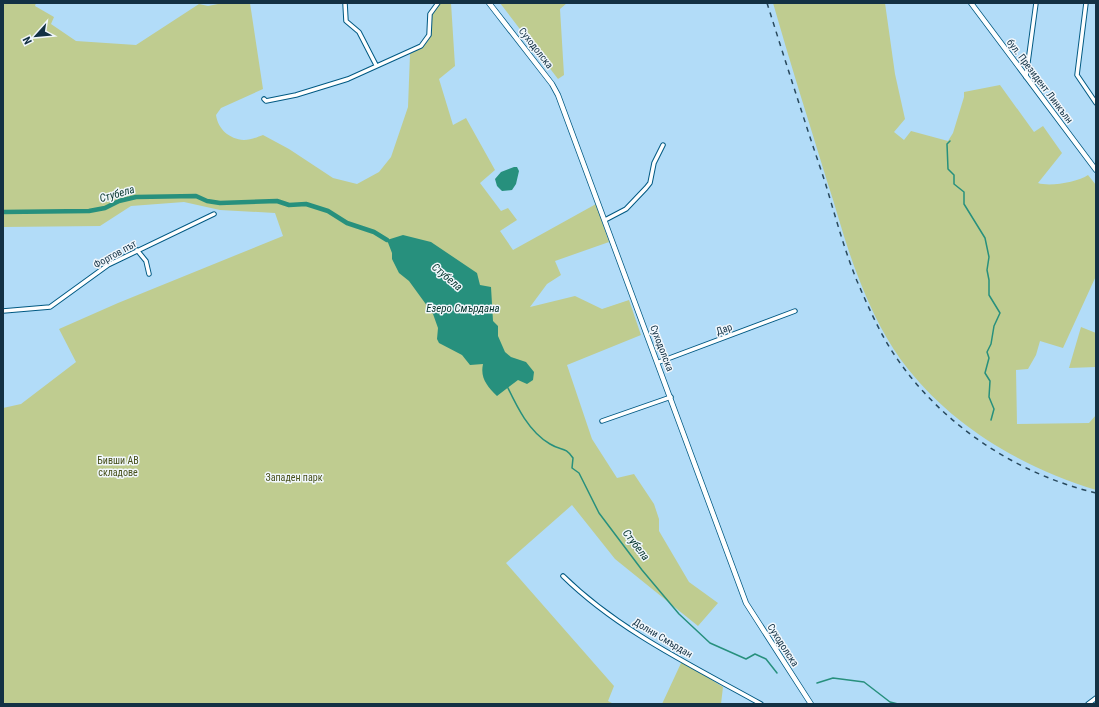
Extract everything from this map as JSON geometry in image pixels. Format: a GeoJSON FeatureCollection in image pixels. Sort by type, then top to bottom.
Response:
{"type":"FeatureCollection","features":[{"type":"Feature","properties":{"kind":"street"},"geometry":{"type":"LineString","coordinates":[[345,3],[346,21],[359,32],[376,66]]}},
{"type":"Feature","properties":{"kind":"street"},"geometry":{"type":"LineString","coordinates":[[264,99],[266,101],[296,95],[330,85],[348,79],[413,50],[425,42],[429,35],[430,14],[438,3]]}},
{"type":"Feature","properties":{"kind":"street","name":"Суходолска"},"geometry":{"type":"LineString","coordinates":[[490,3],[552,84],[558,95],[659,362],[746,603],[811,704]]}},
{"type":"Feature","properties":{"kind":"street","name":"бул. Президент Линкълн"},"geometry":{"type":"LineString","coordinates":[[970,3],[1095,168]]}},
{"type":"Feature","properties":{"kind":"street"},"geometry":{"type":"LineString","coordinates":[[1026,77],[1036,3]]}},
{"type":"Feature","properties":{"kind":"street"},"geometry":{"type":"LineString","coordinates":[[1086,3],[1076,75],[1096,103]]}},
{"type":"Feature","properties":{"kind":"street"},"geometry":{"type":"LineString","coordinates":[[606,220],[626,209],[650,183],[654,163],[663,145]]}},
{"type":"Feature","properties":{"kind":"street","name":"Фортов път"},"geometry":{"type":"LineString","coordinates":[[3,311],[43,309],[50,307],[108,265],[214,214]]}},
{"type":"Feature","properties":{"kind":"street"},"geometry":{"type":"LineString","coordinates":[[137,250],[146,261],[149,274]]}},
{"type":"Feature","properties":{"kind":"street","name":"Дар"},"geometry":{"type":"LineString","coordinates":[[659,362],[795,311]]}},
{"type":"Feature","properties":{"kind":"street"},"geometry":{"type":"LineString","coordinates":[[602,421],[671,397]]}},
{"type":"Feature","properties":{"kind":"street","name":"Долни Смърдан"},"geometry":{"type":"LineString","coordinates":[[563,576],[591,602],[634,631],[761,704]]}},
{"type":"Feature","properties":{"kind":"street"},"geometry":{"type":"LineString","coordinates":[[1088,704],[1096,698]]}},
{"type":"Feature","properties":{"kind":"green space","name":"Западен парк"},"geometry":{"type":"Polygon","coordinates":[[[3,3],[36,3],[35,6],[54,17],[51,24],[76,41],[136,45],[199,4],[208,6],[223,3],[250,3],[263,89],[221,108],[216,115],[219,125],[225,132],[234,138],[249,140],[263,135],[289,149],[333,178],[357,184],[379,172],[391,157],[408,107],[410,54],[425,45],[428,41],[430,23],[435,9],[440,4],[451,3],[455,66],[439,79],[453,125],[466,118],[495,170],[480,183],[501,211],[508,208],[517,220],[500,231],[513,250],[596,204],[609,242],[555,261],[561,275],[547,284],[530,307],[575,296],[602,309],[629,300],[641,335],[567,365],[592,439],[617,478],[634,474],[654,504],[659,519],[659,531],[689,582],[718,603],[698,626],[615,559],[572,505],[506,563],[614,686],[608,701],[614,704],[3,704],[3,408],[21,404],[76,362],[59,329],[118,303],[283,236],[275,213],[220,210],[184,202],[131,206],[100,226],[3,227],[3,3]]]}},
{"type":"Feature","properties":{"kind":"green space"},"geometry":{"type":"Polygon","coordinates":[[[500,3],[567,3],[560,9],[564,75],[558,79],[500,3]]]}},
{"type":"Feature","properties":{"kind":"green space"},"geometry":{"type":"Polygon","coordinates":[[[773,3],[885,3],[895,74],[905,119],[894,132],[904,140],[911,131],[948,141],[953,133],[964,97],[964,92],[1000,85],[1034,132],[1043,126],[1062,153],[1038,183],[1064,183],[1078,180],[1088,175],[1096,185],[1096,276],[1063,348],[1040,341],[1036,355],[1028,369],[1016,370],[1017,424],[1089,423],[1096,415],[1096,490],[1069,481],[1017,458],[969,427],[947,410],[900,359],[880,326],[850,255],[773,3]]]}},
{"type":"Feature","properties":{"kind":"green space"},"geometry":{"type":"Polygon","coordinates":[[[1081,327],[1096,333],[1096,367],[1069,368],[1081,327]]]}},
{"type":"Feature","properties":{"kind":"green space"},"geometry":{"type":"Polygon","coordinates":[[[682,661],[723,687],[721,704],[662,704],[682,661]]]}},
{"type":"Feature","properties":{"kind":"water"},"geometry":{"type":"Polygon","coordinates":[[[517,167],[519,171],[516,184],[512,190],[502,191],[497,186],[495,179],[501,172],[517,167]]]}},
{"type":"Feature","properties":{"kind":"water","name":"Езеро Смърдана"},"geometry":{"type":"Polygon","coordinates":[[[403,235],[431,242],[477,273],[480,285],[491,287],[493,321],[498,326],[498,336],[505,352],[511,357],[526,362],[534,372],[533,380],[527,384],[518,380],[497,396],[490,389],[483,378],[483,364],[470,365],[462,355],[439,343],[437,339],[438,328],[433,314],[409,281],[399,273],[392,259],[392,253],[387,240],[403,235]]]}},
{"type":"Feature","properties":{"kind":"waterway"},"geometry":{"type":"LineString","coordinates":[[950,141],[947,144],[948,169],[954,175],[954,184],[964,192],[964,204],[985,238],[989,257],[987,270],[989,295],[1000,313],[994,326],[991,344],[987,352],[989,358],[985,373],[990,381],[989,397],[994,409],[991,420]]}},
{"type":"Feature","properties":{"kind":"waterway","name":"Стубела"},"geometry":{"type":"LineString","coordinates":[[3,212],[89,211],[105,208],[119,201],[136,197],[196,196],[207,201],[220,203],[277,201],[289,205],[306,204],[328,211],[347,223],[374,232],[387,240]]}},
{"type":"Feature","properties":{"kind":"waterway","name":"Стубела"},"geometry":{"type":"LineString","coordinates":[[507,386],[519,410],[536,433],[550,444],[565,450],[570,454],[573,458],[572,468],[579,473],[599,513],[642,570],[679,614],[710,643],[746,659],[755,654],[766,659],[777,673]]}},
{"type":"Feature","properties":{"kind":"waterway","name":"Стубела"},"geometry":{"type":"LineString","coordinates":[[817,683],[833,678],[864,682],[890,702],[898,704]]}},
{"type":"Feature","properties":{"kind":"railway"},"geometry":{"type":"LineString","coordinates":[[767,3],[848,257],[868,307],[890,348],[930,399],[954,421],[979,440],[1006,458],[1035,472],[1065,484],[1096,493]]}},
{"type":"Feature","properties":{"kind":"park label","name":"Бивши АВ складове"},"geometry":{"type":"Point","coordinates":[118,466]}}]}
